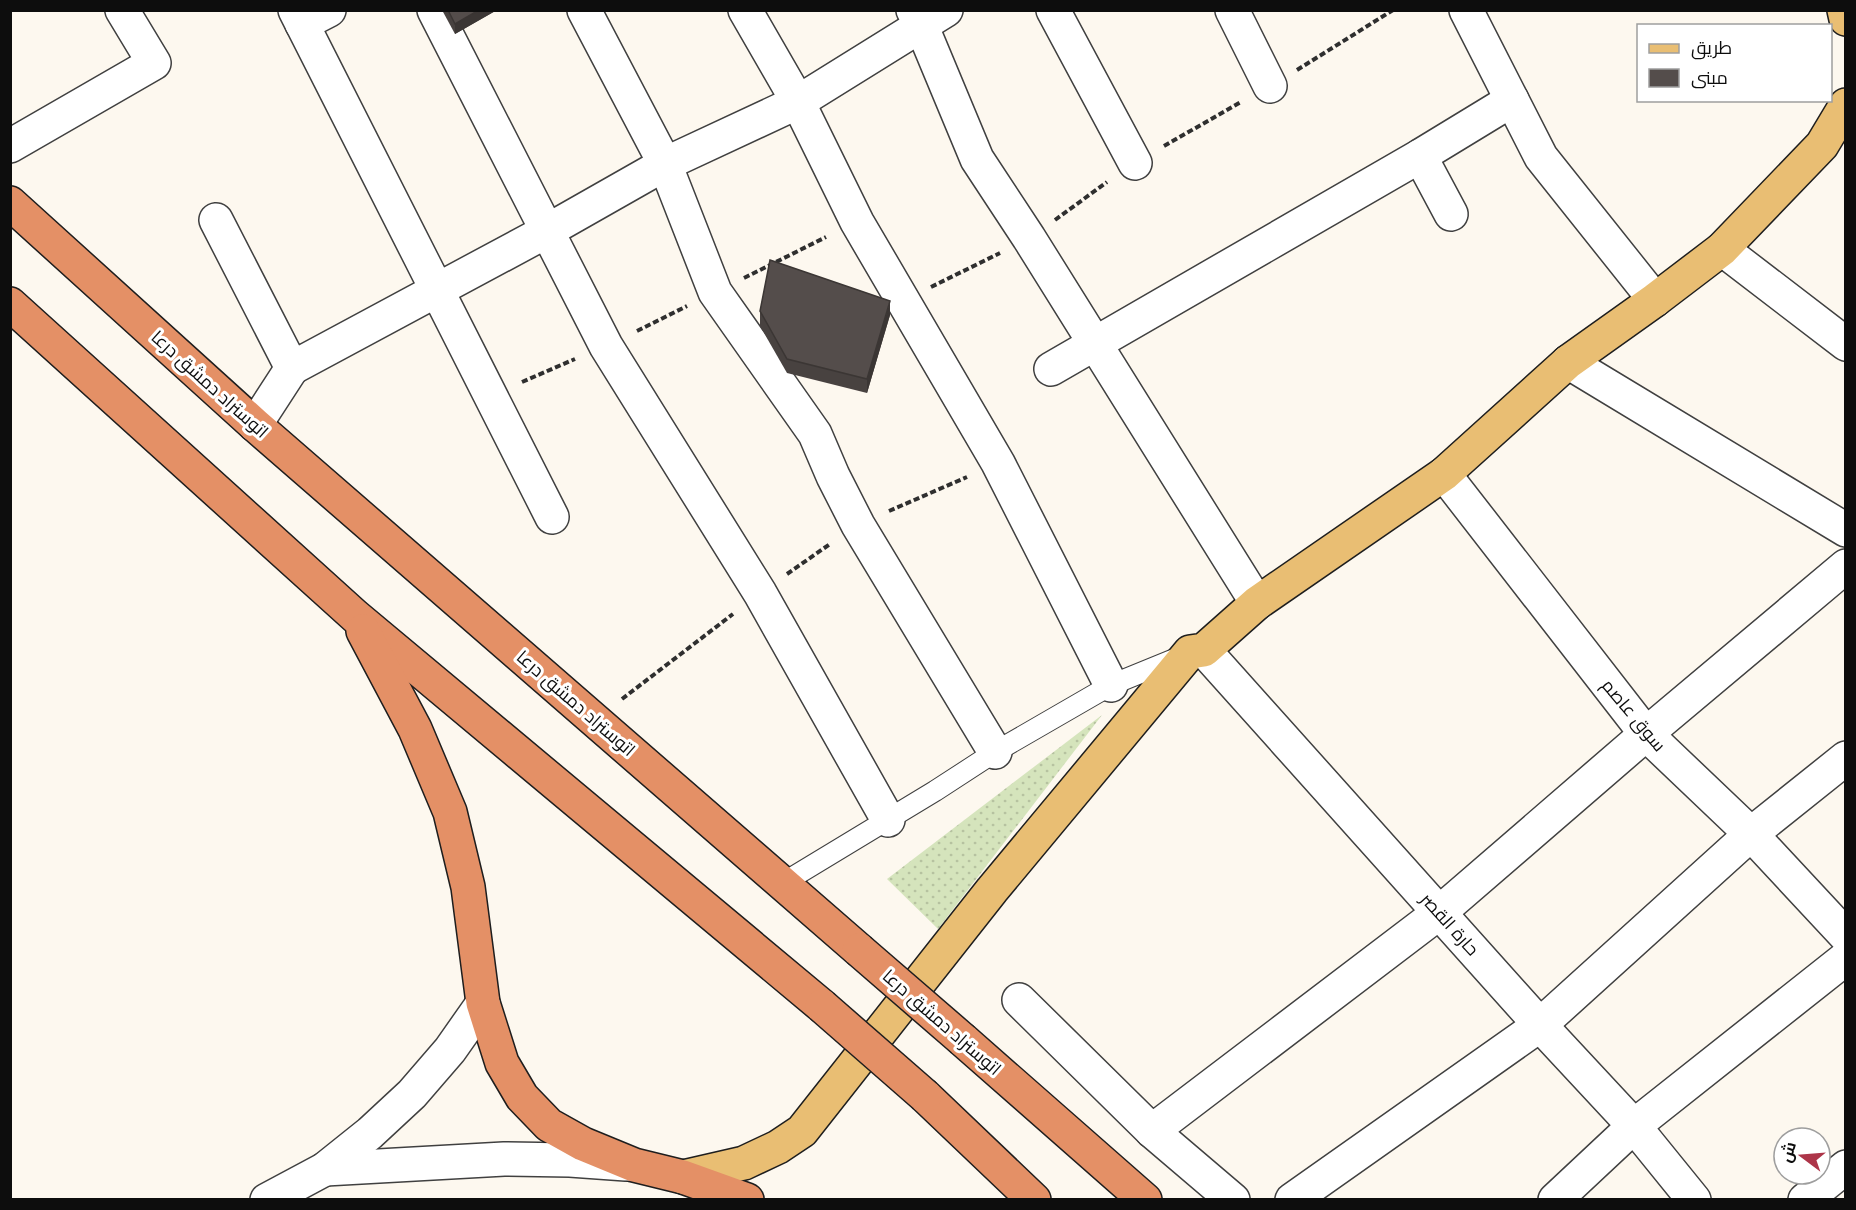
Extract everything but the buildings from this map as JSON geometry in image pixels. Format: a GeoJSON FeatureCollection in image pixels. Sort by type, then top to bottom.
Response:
{"type":"FeatureCollection","features":[{"type":"Feature","properties":{"kind":"highway","name":"اتوستراد دمشق درعا"},"geometry":{"type":"LineString","coordinates":[[10,203],[255,425],[1145,1200]]}},
{"type":"Feature","properties":{"kind":"highway"},"geometry":{"type":"LineString","coordinates":[[10,304],[355,616],[822,1006],[925,1096],[1034,1200]]}},
{"type":"Feature","properties":{"kind":"highway"},"geometry":{"type":"LineString","coordinates":[[355,616],[415,729],[450,813],[468,887],[483,1003],[502,1063],[522,1097],[549,1125],[583,1144],[634,1165],[683,1177],[747,1200]]}},
{"type":"Feature","properties":{"kind":"main road"},"geometry":{"type":"LineString","coordinates":[[1844,10],[1845,19]]}},
{"type":"Feature","properties":{"kind":"main road"},"geometry":{"type":"LineString","coordinates":[[683,1177],[744,1163],[778,1147],[802,1131],[992,890],[1197,651],[1257,603],[1444,474],[1568,362],[1722,249],[1822,145],[1845,105]]}},
{"type":"Feature","properties":{"kind":"street"},"geometry":{"type":"LineString","coordinates":[[10,146],[154,63],[122,10]]}},
{"type":"Feature","properties":{"kind":"street"},"geometry":{"type":"LineString","coordinates":[[434,10],[606,346],[760,593],[888,820]]}},
{"type":"Feature","properties":{"kind":"street"},"geometry":{"type":"LineString","coordinates":[[584,10],[665,164],[715,292],[815,434],[858,525],[995,752]]}},
{"type":"Feature","properties":{"kind":"street"},"geometry":{"type":"LineString","coordinates":[[745,10],[798,102],[857,222],[998,463],[1112,685]]}},
{"type":"Feature","properties":{"kind":"street"},"geometry":{"type":"LineString","coordinates":[[1053,10],[1135,163]]}},
{"type":"Feature","properties":{"kind":"street"},"geometry":{"type":"LineString","coordinates":[[1232,10],[1270,86]]}},
{"type":"Feature","properties":{"kind":"street"},"geometry":{"type":"LineString","coordinates":[[1466,10],[1541,157],[1655,300]]}},
{"type":"Feature","properties":{"kind":"street"},"geometry":{"type":"LineString","coordinates":[[309,15],[437,290],[552,517]]}},
{"type":"Feature","properties":{"kind":"street"},"geometry":{"type":"LineString","coordinates":[[255,425],[292,368],[547,231],[665,164],[798,102],[927,16],[977,159],[1029,238],[1257,603]]}},
{"type":"Feature","properties":{"kind":"street"},"geometry":{"type":"LineString","coordinates":[[1051,369],[1512,100]]}},
{"type":"Feature","properties":{"kind":"street"},"geometry":{"type":"LineString","coordinates":[[1419,156],[1452,214]]}},
{"type":"Feature","properties":{"kind":"street"},"geometry":{"type":"LineString","coordinates":[[216,220],[292,368]]}},
{"type":"Feature","properties":{"kind":"street"},"geometry":{"type":"LineString","coordinates":[[1722,249],[1845,344]]}},
{"type":"Feature","properties":{"kind":"street"},"geometry":{"type":"LineString","coordinates":[[1568,362],[1845,530]]}},
{"type":"Feature","properties":{"kind":"street","name":"سوق عاصم"},"geometry":{"type":"LineString","coordinates":[[1444,474],[1646,734],[1751,834],[1845,936]]}},
{"type":"Feature","properties":{"kind":"street"},"geometry":{"type":"LineString","coordinates":[[1152,1131],[1440,912],[1845,566]]}},
{"type":"Feature","properties":{"kind":"street","name":"حارة القصر"},"geometry":{"type":"LineString","coordinates":[[1197,651],[1440,912],[1634,1126],[1694,1200]]}},
{"type":"Feature","properties":{"kind":"street"},"geometry":{"type":"LineString","coordinates":[[1292,1200],[1540,1024],[1751,834],[1845,758]]}},
{"type":"Feature","properties":{"kind":"street"},"geometry":{"type":"LineString","coordinates":[[1555,1200],[1634,1126],[1845,958]]}},
{"type":"Feature","properties":{"kind":"street"},"geometry":{"type":"LineString","coordinates":[[1019,1000],[1152,1131],[1233,1200]]}},
{"type":"Feature","properties":{"kind":"street"},"geometry":{"type":"LineString","coordinates":[[267,1200],[325,1169],[370,1133],[412,1094],[450,1050],[483,1003]]}},
{"type":"Feature","properties":{"kind":"street"},"geometry":{"type":"LineString","coordinates":[[325,1169],[504,1159],[570,1160],[634,1165]]}},
{"type":"Feature","properties":{"kind":"street"},"geometry":{"type":"LineString","coordinates":[[1805,1200],[1845,1167]]}},
{"type":"Feature","properties":{"kind":"lane"},"geometry":{"type":"LineString","coordinates":[[783,883],[995,752],[1112,685],[1197,651]]}},
{"type":"Feature","properties":{"kind":"path"},"geometry":{"type":"LineString","coordinates":[[903,301],[1029,238],[1135,163],[1270,86],[1394,10]]}},
{"type":"Feature","properties":{"kind":"path"},"geometry":{"type":"LineString","coordinates":[[491,396],[606,346],[857,222]]}},
{"type":"Feature","properties":{"kind":"path"},"geometry":{"type":"LineString","coordinates":[[594,720],[760,593],[858,525],[998,463]]}},
{"type":"Feature","properties":{"kind":"green space"},"geometry":{"type":"Polygon","coordinates":[[[1102,715],[938,929],[887,879],[1102,715]]]}}]}
